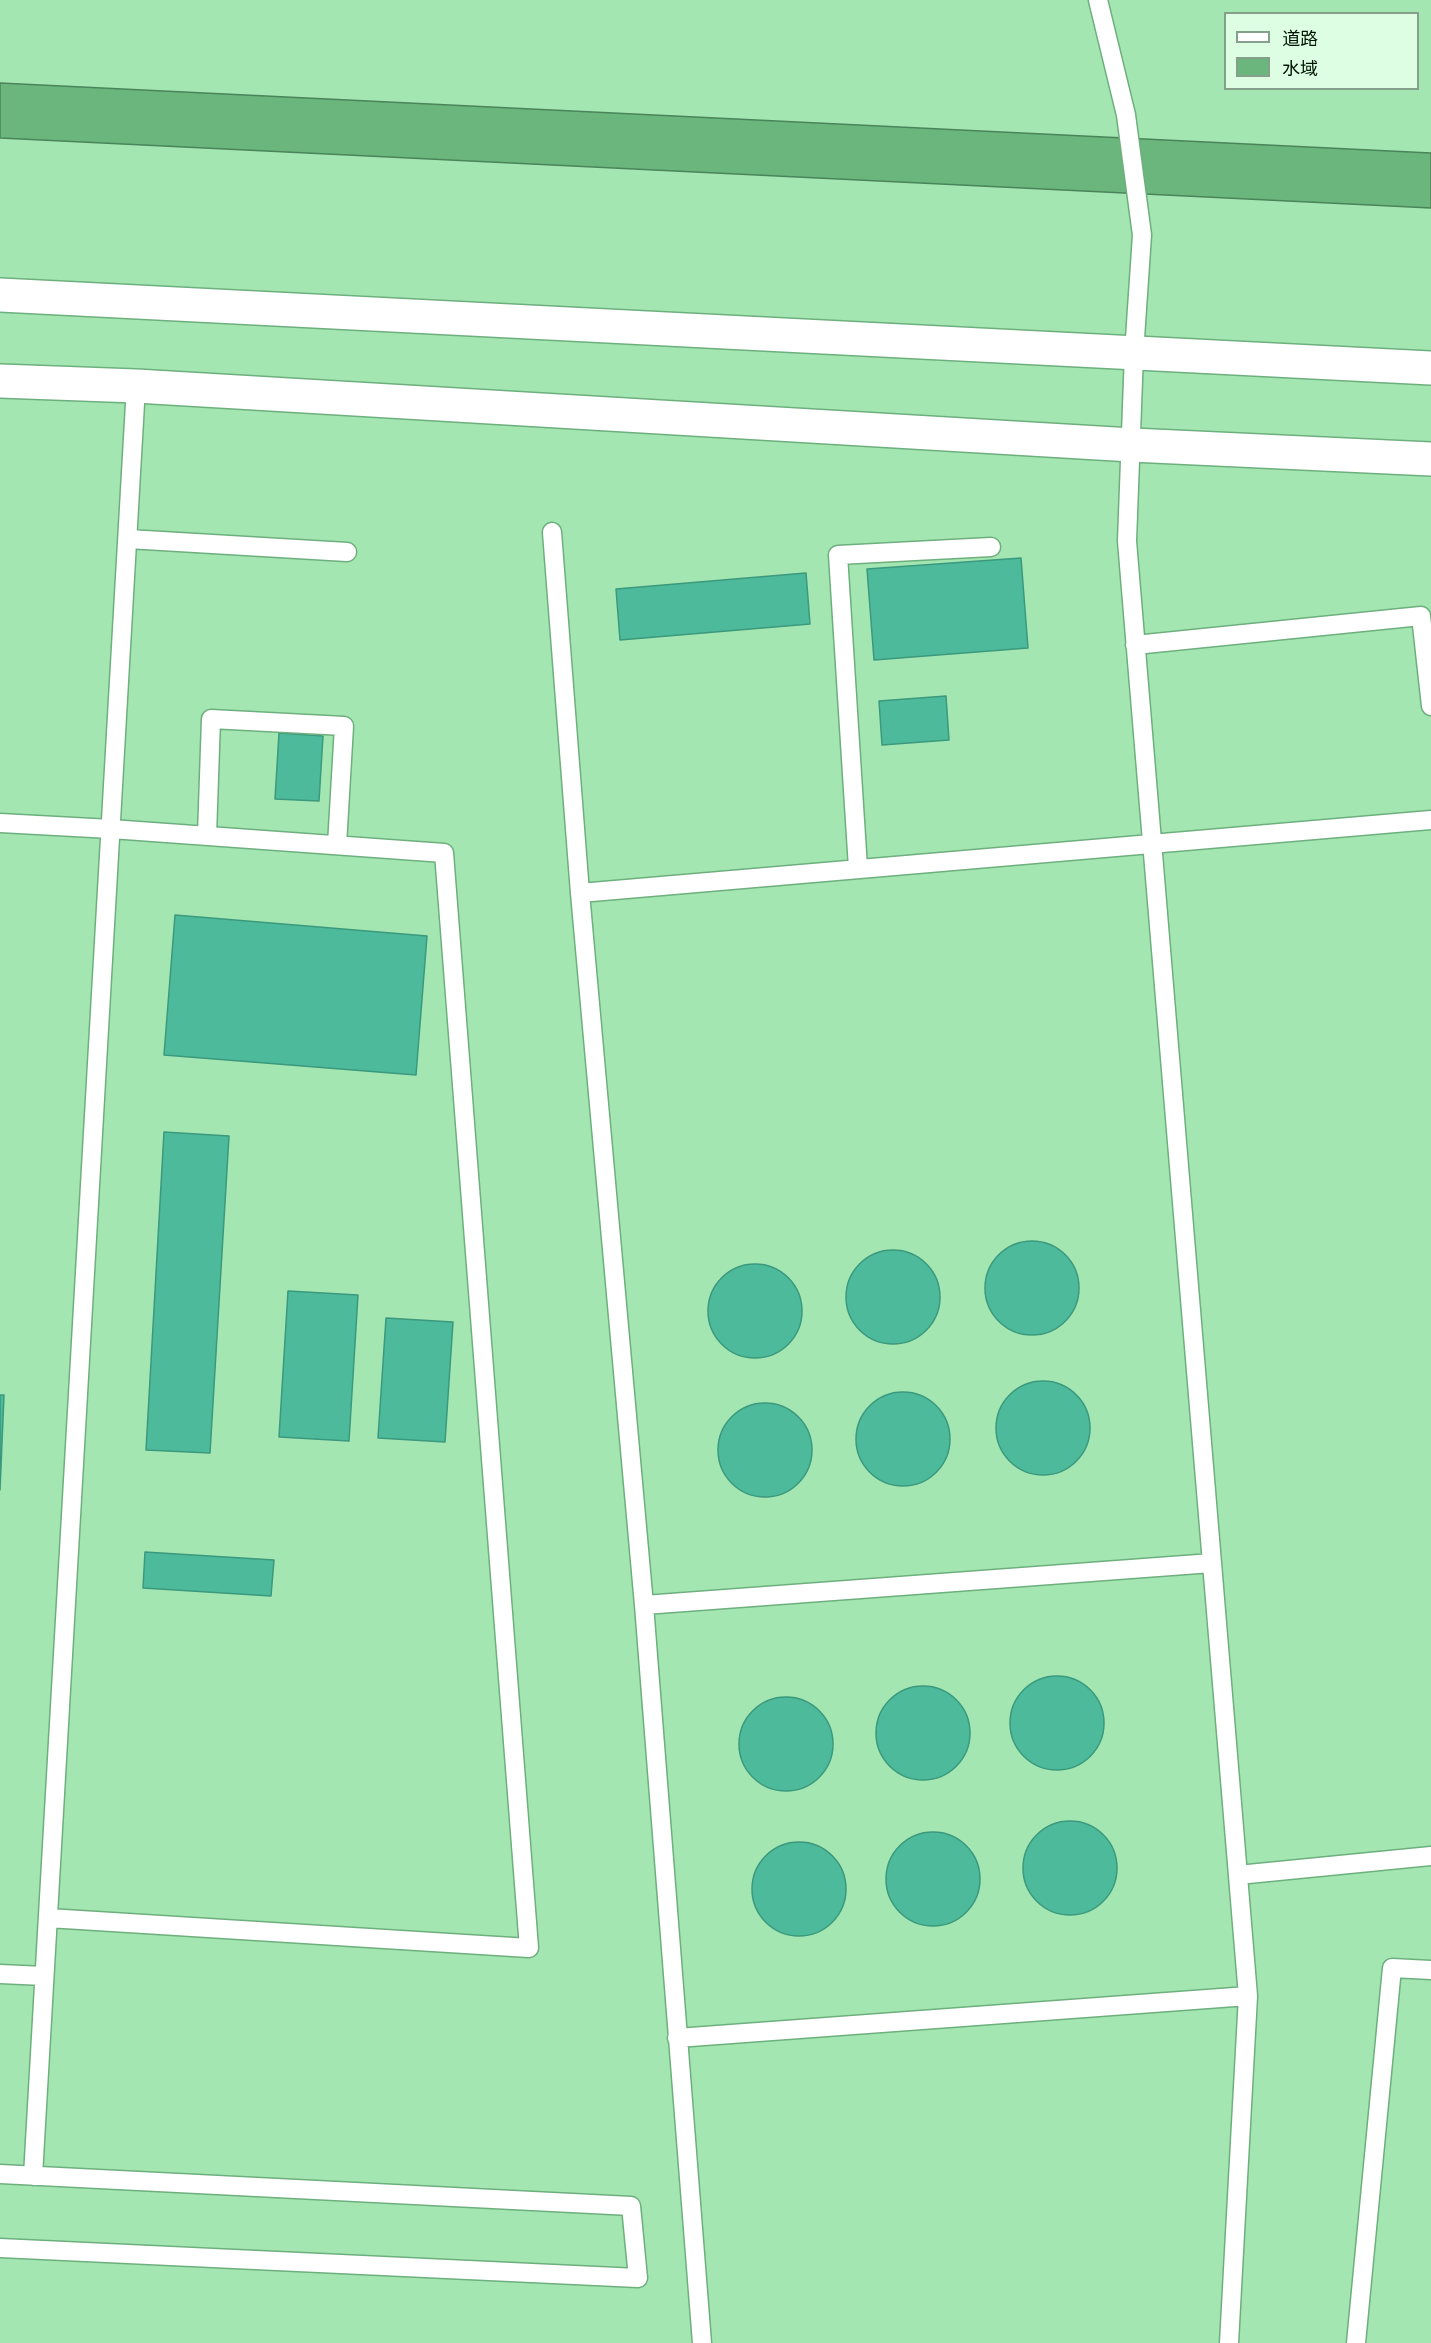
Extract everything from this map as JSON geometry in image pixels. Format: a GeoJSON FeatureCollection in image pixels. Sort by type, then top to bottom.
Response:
{"type":"FeatureCollection","features":[{"type":"Feature","properties":{"kind":"street"},"geometry":{"type":"LineString","coordinates":[[0,295],[1431,368]]}},
{"type":"Feature","properties":{"kind":"street"},"geometry":{"type":"LineString","coordinates":[[0,381],[136,387],[1132,446],[1431,459]]}},
{"type":"Feature","properties":{"kind":"lane"},"geometry":{"type":"LineString","coordinates":[[1098,0],[1126,115],[1142,235],[1134,353],[1127,541],[1248,1996],[1229,2343]]}},
{"type":"Feature","properties":{"kind":"lane"},"geometry":{"type":"LineString","coordinates":[[33,2176],[136,387]]}},
{"type":"Feature","properties":{"kind":"lane"},"geometry":{"type":"LineString","coordinates":[[552,532],[580,893],[644,1605],[702,2343]]}},
{"type":"Feature","properties":{"kind":"lane"},"geometry":{"type":"LineString","coordinates":[[128,539],[347,552]]}},
{"type":"Feature","properties":{"kind":"lane"},"geometry":{"type":"LineString","coordinates":[[858,868],[838,555],[991,547]]}},
{"type":"Feature","properties":{"kind":"lane"},"geometry":{"type":"LineString","coordinates":[[1136,645],[1421,616],[1431,706]]}},
{"type":"Feature","properties":{"kind":"lane"},"geometry":{"type":"LineString","coordinates":[[207,836],[211,719],[344,726],[337,845]]}},
{"type":"Feature","properties":{"kind":"lane"},"geometry":{"type":"LineString","coordinates":[[580,893],[1152,842],[1431,820]]}},
{"type":"Feature","properties":{"kind":"lane"},"geometry":{"type":"LineString","coordinates":[[0,823],[444,853],[529,1948],[48,1918]]}},
{"type":"Feature","properties":{"kind":"lane"},"geometry":{"type":"LineString","coordinates":[[644,1605],[1212,1563]]}},
{"type":"Feature","properties":{"kind":"lane"},"geometry":{"type":"LineString","coordinates":[[1238,1875],[1431,1856]]}},
{"type":"Feature","properties":{"kind":"lane"},"geometry":{"type":"LineString","coordinates":[[1356,2343],[1392,1968],[1431,1970]]}},
{"type":"Feature","properties":{"kind":"lane"},"geometry":{"type":"LineString","coordinates":[[0,1974],[44,1976]]}},
{"type":"Feature","properties":{"kind":"lane"},"geometry":{"type":"LineString","coordinates":[[677,2038],[1248,1996]]}},
{"type":"Feature","properties":{"kind":"lane"},"geometry":{"type":"LineString","coordinates":[[0,2174],[632,2206],[638,2278],[0,2248]]}},
{"type":"Feature","properties":{"kind":"water"},"geometry":{"type":"Polygon","coordinates":[[[0,83],[1431,153],[1431,208],[0,138],[0,83]]]}},
{"type":"Feature","properties":{"kind":"building"},"geometry":{"type":"Polygon","coordinates":[[[1021,558],[1028,648],[874,660],[867,569],[1021,558]]]}},
{"type":"Feature","properties":{"kind":"building"},"geometry":{"type":"Polygon","coordinates":[[[806,573],[810,624],[620,640],[616,589],[806,573]]]}},
{"type":"Feature","properties":{"kind":"building"},"geometry":{"type":"Polygon","coordinates":[[[946,696],[949,740],[882,745],[879,701],[946,696]]]}},
{"type":"Feature","properties":{"kind":"building"},"geometry":{"type":"Polygon","coordinates":[[[279,733],[323,736],[319,801],[275,799],[279,733]]]}},
{"type":"Feature","properties":{"kind":"building"},"geometry":{"type":"Polygon","coordinates":[[[175,915],[427,936],[416,1075],[164,1055],[175,915]]]}},
{"type":"Feature","properties":{"kind":"building"},"geometry":{"type":"Polygon","coordinates":[[[164,1132],[229,1136],[210,1453],[146,1450],[164,1132]]]}},
{"type":"Feature","properties":{"kind":"building"},"geometry":{"type":"Polygon","coordinates":[[[1032,1241],[1050,1244],[1066,1254],[1076,1270],[1079,1288],[1076,1306],[1066,1322],[1050,1332],[1032,1335],[1014,1332],[998,1322],[988,1306],[985,1288],[988,1270],[998,1254],[1014,1244],[1032,1241]]]}},
{"type":"Feature","properties":{"kind":"building"},"geometry":{"type":"Polygon","coordinates":[[[884,1250],[902,1250],[927,1263],[937,1279],[940,1297],[937,1315],[927,1331],[902,1344],[884,1344],[859,1331],[846,1306],[846,1288],[859,1263],[884,1250]]]}},
{"type":"Feature","properties":{"kind":"building"},"geometry":{"type":"Polygon","coordinates":[[[755,1264],[773,1267],[788,1278],[799,1293],[802,1311],[799,1329],[788,1344],[773,1355],[755,1358],[737,1355],[722,1344],[711,1329],[708,1311],[711,1293],[722,1278],[737,1267],[755,1264]]]}},
{"type":"Feature","properties":{"kind":"building"},"geometry":{"type":"Polygon","coordinates":[[[288,1291],[358,1295],[349,1441],[279,1437],[288,1291]]]}},
{"type":"Feature","properties":{"kind":"building"},"geometry":{"type":"Polygon","coordinates":[[[386,1318],[453,1322],[445,1442],[378,1438],[386,1318]]]}},
{"type":"Feature","properties":{"kind":"building"},"geometry":{"type":"Polygon","coordinates":[[[1034,1381],[1052,1381],[1077,1394],[1087,1410],[1090,1428],[1087,1446],[1077,1462],[1052,1475],[1034,1475],[1009,1462],[996,1437],[996,1419],[1009,1394],[1034,1381]]]}},
{"type":"Feature","properties":{"kind":"building"},"geometry":{"type":"Polygon","coordinates":[[[903,1392],[921,1395],[937,1405],[947,1421],[950,1439],[947,1457],[937,1473],[921,1483],[903,1486],[885,1483],[869,1473],[859,1457],[856,1439],[859,1421],[869,1405],[885,1395],[903,1392]]]}},
{"type":"Feature","properties":{"kind":"building"},"geometry":{"type":"Polygon","coordinates":[[[0,1395],[4,1395],[0,1490],[0,1395]]]}},
{"type":"Feature","properties":{"kind":"building"},"geometry":{"type":"Polygon","coordinates":[[[756,1403],[774,1403],[799,1416],[809,1432],[812,1450],[809,1468],[799,1484],[774,1497],[756,1497],[731,1484],[718,1459],[718,1441],[731,1416],[756,1403]]]}},
{"type":"Feature","properties":{"kind":"building"},"geometry":{"type":"Polygon","coordinates":[[[145,1552],[274,1560],[271,1596],[143,1588],[145,1552]]]}},
{"type":"Feature","properties":{"kind":"building"},"geometry":{"type":"Polygon","coordinates":[[[1048,1676],[1066,1676],[1091,1689],[1101,1705],[1104,1723],[1101,1741],[1091,1757],[1066,1770],[1048,1770],[1023,1757],[1010,1732],[1010,1714],[1023,1689],[1048,1676]]]}},
{"type":"Feature","properties":{"kind":"building"},"geometry":{"type":"Polygon","coordinates":[[[923,1686],[941,1689],[956,1700],[967,1715],[970,1733],[967,1751],[956,1766],[941,1777],[923,1780],[905,1777],[890,1766],[879,1751],[876,1733],[879,1715],[890,1700],[905,1689],[923,1686]]]}},
{"type":"Feature","properties":{"kind":"building"},"geometry":{"type":"Polygon","coordinates":[[[777,1697],[795,1697],[820,1710],[830,1726],[833,1744],[830,1762],[820,1778],[795,1791],[777,1791],[752,1778],[739,1753],[739,1735],[752,1710],[777,1697]]]}},
{"type":"Feature","properties":{"kind":"building"},"geometry":{"type":"Polygon","coordinates":[[[1061,1821],[1079,1821],[1104,1834],[1114,1850],[1117,1868],[1114,1886],[1104,1902],[1079,1915],[1061,1915],[1036,1902],[1023,1877],[1023,1859],[1036,1834],[1061,1821]]]}},
{"type":"Feature","properties":{"kind":"building"},"geometry":{"type":"Polygon","coordinates":[[[924,1832],[942,1832],[967,1845],[977,1861],[980,1879],[977,1897],[967,1913],[942,1926],[924,1926],[899,1913],[886,1888],[886,1870],[899,1845],[924,1832]]]}},
{"type":"Feature","properties":{"kind":"building"},"geometry":{"type":"Polygon","coordinates":[[[790,1842],[808,1842],[833,1855],[843,1871],[846,1889],[843,1907],[833,1923],[808,1936],[790,1936],[765,1923],[752,1898],[752,1880],[765,1855],[790,1842]]]}}]}
